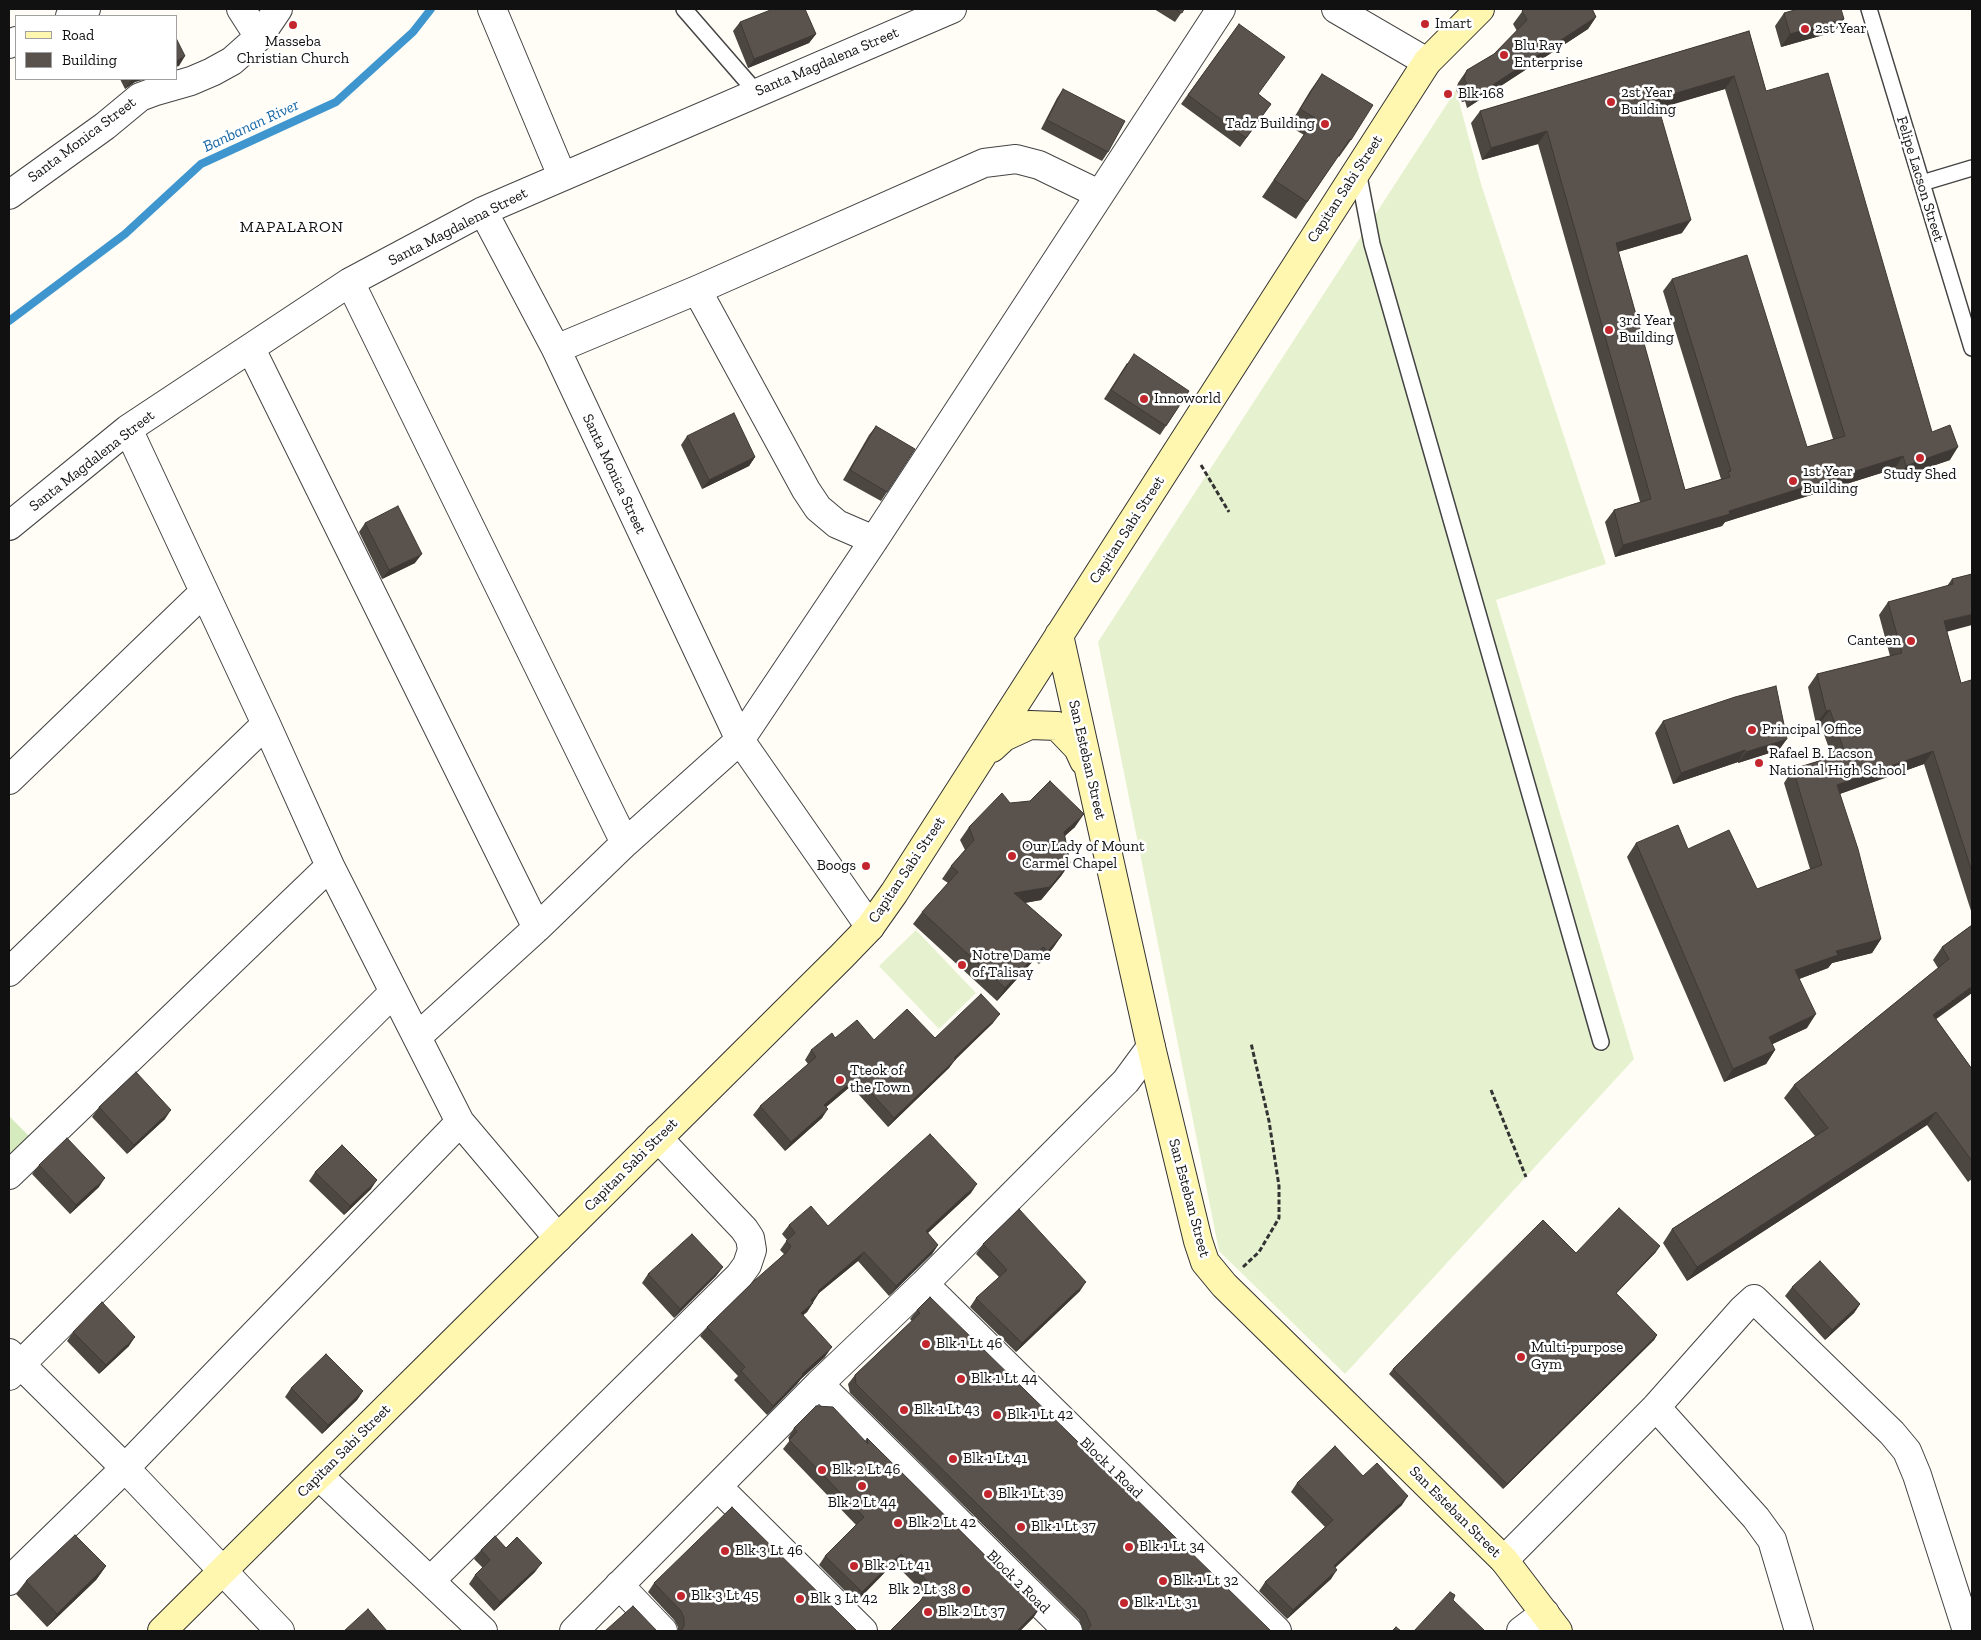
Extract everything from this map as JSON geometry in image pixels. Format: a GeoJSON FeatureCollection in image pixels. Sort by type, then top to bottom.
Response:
{"type":"FeatureCollection","features":[{"type":"Feature","properties":{"kind":"street"},"geometry":{"type":"LineString","coordinates":[[72,15],[86,9]]}},
{"type":"Feature","properties":{"kind":"street"},"geometry":{"type":"LineString","coordinates":[[241,9],[259,37]]}},
{"type":"Feature","properties":{"kind":"street","name":"Santa Monica Street"},"geometry":{"type":"LineString","coordinates":[[9,195],[106,126],[140,97],[212,72],[232,61],[259,37],[278,9]]}},
{"type":"Feature","properties":{"kind":"street"},"geometry":{"type":"LineString","coordinates":[[492,9],[562,176]]}},
{"type":"Feature","properties":{"kind":"street","name":"Santa Magdalena Street"},"geometry":{"type":"LineString","coordinates":[[9,526],[128,429],[350,282],[483,211],[952,9]]}},
{"type":"Feature","properties":{"kind":"street"},"geometry":{"type":"LineString","coordinates":[[417,1037],[537,928],[625,842],[740,740],[874,540],[1221,9]]}},
{"type":"Feature","properties":{"kind":"street"},"geometry":{"type":"LineString","coordinates":[[1336,9],[1427,62]]}},
{"type":"Feature","properties":{"kind":"street","name":"Capitan Sabi Street"},"geometry":{"type":"LineString","coordinates":[[162,1631],[835,963],[870,926],[894,893],[980,760],[1427,62],[1480,9]]}},
{"type":"Feature","properties":{"kind":"street"},"geometry":{"type":"LineString","coordinates":[[556,349],[697,290],[984,163],[1016,160],[1039,166],[1099,194]]}},
{"type":"Feature","properties":{"kind":"street","name":"Santa Monica Street"},"geometry":{"type":"LineString","coordinates":[[483,211],[556,349],[740,740],[870,926]]}},
{"type":"Feature","properties":{"kind":"street"},"geometry":{"type":"LineString","coordinates":[[350,282],[625,842]]}},
{"type":"Feature","properties":{"kind":"street"},"geometry":{"type":"LineString","coordinates":[[697,290],[806,490],[818,508],[836,524],[874,540]]}},
{"type":"Feature","properties":{"kind":"street"},"geometry":{"type":"LineString","coordinates":[[251,349],[537,928]]}},
{"type":"Feature","properties":{"kind":"street"},"geometry":{"type":"LineString","coordinates":[[128,429],[330,866],[460,1122],[558,1238]]}},
{"type":"Feature","properties":{"kind":"street"},"geometry":{"type":"LineString","coordinates":[[9,780],[204,592]]}},
{"type":"Feature","properties":{"kind":"street","name":"San Esteban Street"},"geometry":{"type":"LineString","coordinates":[[1059,635],[1151,1047],[1198,1242],[1206,1262],[1224,1285],[1504,1560],[1552,1622]]}},
{"type":"Feature","properties":{"kind":"street"},"geometry":{"type":"LineString","coordinates":[[9,972],[266,724]]}},
{"type":"Feature","properties":{"kind":"street"},"geometry":{"type":"LineString","coordinates":[[980,760],[1004,737],[1030,725],[1057,726],[1078,748],[1091,774]]}},
{"type":"Feature","properties":{"kind":"street"},"geometry":{"type":"LineString","coordinates":[[9,1175],[330,866]]}},
{"type":"Feature","properties":{"kind":"street"},"geometry":{"type":"LineString","coordinates":[[280,1631],[125,1468],[13,1364],[393,993]]}},
{"type":"Feature","properties":{"kind":"street"},"geometry":{"type":"LineString","coordinates":[[574,1631],[819,1384],[924,1284],[1126,1081],[1151,1047]]}},
{"type":"Feature","properties":{"kind":"street"},"geometry":{"type":"LineString","coordinates":[[9,1582],[125,1468],[460,1122]]}},
{"type":"Feature","properties":{"kind":"street"},"geometry":{"type":"LineString","coordinates":[[430,1581],[732,1283],[747,1265],[752,1250],[750,1238],[744,1229],[658,1138]]}},
{"type":"Feature","properties":{"kind":"street","name":"Block 1 Road"},"geometry":{"type":"LineString","coordinates":[[924,1284],[1277,1631]]}},
{"type":"Feature","properties":{"kind":"street"},"geometry":{"type":"LineString","coordinates":[[1504,1560],[1656,1407],[1754,1298],[1892,1433],[1907,1451],[1918,1475],[1967,1631]]}},
{"type":"Feature","properties":{"kind":"street","name":"Block 2 Road"},"geometry":{"type":"LineString","coordinates":[[819,1384],[1068,1631]]}},
{"type":"Feature","properties":{"kind":"street"},"geometry":{"type":"LineString","coordinates":[[1656,1407],[1756,1518],[1772,1540],[1799,1631]]}},
{"type":"Feature","properties":{"kind":"street"},"geometry":{"type":"LineString","coordinates":[[319,1476],[483,1631]]}},
{"type":"Feature","properties":{"kind":"street"},"geometry":{"type":"LineString","coordinates":[[718,1487],[863,1631]]}},
{"type":"Feature","properties":{"kind":"street"},"geometry":{"type":"LineString","coordinates":[[619,1585],[663,1631]]}},
{"type":"Feature","properties":{"kind":"street"},"geometry":{"type":"LineString","coordinates":[[1521,1631],[1552,1622]]}},
{"type":"Feature","properties":{"kind":"lane"},"geometry":{"type":"LineString","coordinates":[[684,9],[757,93]]}},
{"type":"Feature","properties":{"kind":"lane","name":"Felipe Lacson Street"},"geometry":{"type":"LineString","coordinates":[[1868,9],[1972,348]]}},
{"type":"Feature","properties":{"kind":"lane"},"geometry":{"type":"LineString","coordinates":[[1922,183],[1972,168]]}},
{"type":"Feature","properties":{"kind":"lane"},"geometry":{"type":"LineString","coordinates":[[1358,170],[1372,244],[1602,1042]]}},
{"type":"Feature","properties":{"kind":"path"},"geometry":{"type":"LineString","coordinates":[[1185,439],[1229,512]]}},
{"type":"Feature","properties":{"kind":"path"},"geometry":{"type":"LineString","coordinates":[[1224,1285],[1259,1252],[1279,1218],[1279,1186],[1269,1121],[1251,1043]]}},
{"type":"Feature","properties":{"kind":"path"},"geometry":{"type":"LineString","coordinates":[[1491,1090],[1526,1177]]}},
{"type":"Feature","properties":{"kind":"green space"},"geometry":{"type":"Polygon","coordinates":[[[1456,90],[1481,184],[1606,564],[1496,600],[1634,1059],[1345,1374],[1219,1251],[1098,642],[1456,90]]]}},
{"type":"Feature","properties":{"kind":"green space"},"geometry":{"type":"Polygon","coordinates":[[[916,930],[976,993],[939,1029],[879,966],[916,930]]]}},
{"type":"Feature","properties":{"kind":"green space"},"geometry":{"type":"Polygon","coordinates":[[[9,1116],[29,1136],[9,1156],[9,1116]]]}},
{"type":"Feature","properties":{"kind":"building"},"geometry":{"type":"Polygon","coordinates":[[[773,9],[805,9],[816,34],[754,59],[740,22],[773,9]]]}},
{"type":"Feature","properties":{"kind":"building"},"geometry":{"type":"Polygon","coordinates":[[[1174,9],[1184,9],[1182,13],[1174,9]]]}},
{"type":"Feature","properties":{"kind":"building"},"geometry":{"type":"Polygon","coordinates":[[[1524,9],[1592,9],[1596,17],[1476,96],[1474,89],[1470,90],[1464,78],[1467,70],[1494,54],[1527,20],[1522,11],[1524,9]]]}},
{"type":"Feature","properties":{"kind":"building"},"geometry":{"type":"Polygon","coordinates":[[[1798,9],[1841,9],[1844,19],[1790,34],[1784,13],[1798,9]]]}},
{"type":"Feature","properties":{"kind":"building"},"geometry":{"type":"Polygon","coordinates":[[[1239,24],[1285,57],[1258,94],[1271,104],[1246,138],[1188,95],[1239,24]]]}},
{"type":"Feature","properties":{"kind":"building"},"geometry":{"type":"Polygon","coordinates":[[[1749,31],[1766,91],[1828,73],[1932,432],[1950,425],[1958,447],[1906,466],[1903,456],[1729,511],[1730,514],[1623,545],[1614,510],[1651,499],[1547,131],[1491,148],[1480,111],[1749,31]],[[1734,76],[1656,99],[1691,220],[1616,243],[1685,490],[1730,477],[1728,472],[1731,471],[1672,279],[1747,255],[1807,447],[1845,436],[1734,76]]]}},
{"type":"Feature","properties":{"kind":"building"},"geometry":{"type":"Polygon","coordinates":[[[178,42],[185,56],[178,60],[178,42]]]}},
{"type":"Feature","properties":{"kind":"building"},"geometry":{"type":"Polygon","coordinates":[[[1322,74],[1373,105],[1351,140],[1307,202],[1274,180],[1315,118],[1300,109],[1322,74]]]}},
{"type":"Feature","properties":{"kind":"building"},"geometry":{"type":"Polygon","coordinates":[[[1063,89],[1125,121],[1108,152],[1047,120],[1063,89]]]}},
{"type":"Feature","properties":{"kind":"building","name":"Innoworld"},"geometry":{"type":"Polygon","coordinates":[[[1134,354],[1189,391],[1166,426],[1111,390],[1134,354]]]}},
{"type":"Feature","properties":{"kind":"building"},"geometry":{"type":"Polygon","coordinates":[[[734,413],[755,457],[709,480],[687,436],[734,413]]]}},
{"type":"Feature","properties":{"kind":"building"},"geometry":{"type":"Polygon","coordinates":[[[876,426],[915,449],[887,492],[850,470],[876,426]]]}},
{"type":"Feature","properties":{"kind":"building"},"geometry":{"type":"Polygon","coordinates":[[[398,506],[422,554],[389,570],[365,523],[398,506]]]}},
{"type":"Feature","properties":{"kind":"building"},"geometry":{"type":"Polygon","coordinates":[[[1972,574],[1972,614],[1944,621],[1961,683],[1971,680],[1972,685],[1972,872],[1933,751],[1837,785],[1858,849],[1881,939],[1836,951],[1838,955],[1795,970],[1816,1014],[1769,1037],[1775,1050],[1733,1069],[1636,843],[1678,825],[1688,849],[1729,830],[1757,889],[1822,865],[1793,769],[1845,753],[1830,710],[1826,711],[1817,674],[1902,653],[1888,602],[1953,584],[1952,579],[1972,574]]]}},
{"type":"Feature","properties":{"kind":"building"},"geometry":{"type":"Polygon","coordinates":[[[1776,686],[1787,739],[1746,752],[1745,750],[1681,773],[1663,721],[1735,697],[1776,686]]]}},
{"type":"Feature","properties":{"kind":"building"},"geometry":{"type":"Polygon","coordinates":[[[1050,781],[1084,814],[1064,832],[1070,863],[1050,887],[1014,893],[1062,935],[1048,951],[1043,947],[1005,988],[922,912],[958,872],[951,866],[974,840],[969,827],[1002,793],[1010,803],[1030,801],[1050,781]]]}},
{"type":"Feature","properties":{"kind":"building"},"geometry":{"type":"Polygon","coordinates":[[[1972,925],[1972,986],[1933,1015],[1972,1069],[1972,1161],[1936,1112],[1697,1267],[1672,1229],[1828,1128],[1794,1085],[1949,959],[1942,947],[1972,925]]]}},
{"type":"Feature","properties":{"kind":"building"},"geometry":{"type":"Polygon","coordinates":[[[981,994],[1000,1014],[894,1118],[857,1077],[824,1105],[828,1109],[791,1142],[760,1106],[816,1057],[811,1050],[832,1033],[835,1038],[857,1020],[874,1040],[907,1009],[935,1038],[981,994]]]}},
{"type":"Feature","properties":{"kind":"building"},"geometry":{"type":"Polygon","coordinates":[[[136,1072],[171,1110],[134,1145],[99,1107],[136,1072]]]}},
{"type":"Feature","properties":{"kind":"building"},"geometry":{"type":"Polygon","coordinates":[[[930,1134],[977,1184],[926,1231],[938,1245],[896,1286],[864,1252],[818,1291],[819,1293],[811,1300],[813,1303],[801,1313],[832,1347],[802,1374],[773,1406],[741,1371],[745,1367],[707,1327],[787,1252],[791,1246],[786,1241],[795,1233],[789,1225],[811,1206],[828,1226],[930,1134]]]}},
{"type":"Feature","properties":{"kind":"building"},"geometry":{"type":"Polygon","coordinates":[[[67,1138],[105,1178],[76,1205],[39,1165],[67,1138]]]}},
{"type":"Feature","properties":{"kind":"building"},"geometry":{"type":"Polygon","coordinates":[[[342,1145],[377,1180],[350,1206],[315,1172],[342,1145]]]}},
{"type":"Feature","properties":{"kind":"building","name":"Multi-purpose Gym"},"geometry":{"type":"Polygon","coordinates":[[[1619,1208],[1660,1246],[1616,1293],[1657,1335],[1507,1484],[1393,1369],[1543,1220],[1576,1253],[1619,1208]]]}},
{"type":"Feature","properties":{"kind":"building"},"geometry":{"type":"Polygon","coordinates":[[[1019,1209],[1086,1282],[1022,1343],[976,1298],[1007,1270],[983,1244],[1019,1209]]]}},
{"type":"Feature","properties":{"kind":"building"},"geometry":{"type":"Polygon","coordinates":[[[692,1234],[723,1267],[680,1309],[648,1274],[692,1234]]]}},
{"type":"Feature","properties":{"kind":"building"},"geometry":{"type":"Polygon","coordinates":[[[1820,1261],[1860,1304],[1832,1330],[1792,1287],[1820,1261]]]}},
{"type":"Feature","properties":{"kind":"building"},"geometry":{"type":"Polygon","coordinates":[[[930,1297],[1271,1631],[1087,1631],[1091,1625],[1085,1611],[856,1384],[855,1375],[920,1313],[917,1310],[930,1297]]]}},
{"type":"Feature","properties":{"kind":"building"},"geometry":{"type":"Polygon","coordinates":[[[102,1302],[135,1337],[106,1365],[73,1332],[102,1302]]]}},
{"type":"Feature","properties":{"kind":"building"},"geometry":{"type":"Polygon","coordinates":[[[326,1354],[363,1391],[328,1425],[291,1388],[326,1354]]]}},
{"type":"Feature","properties":{"kind":"building"},"geometry":{"type":"Polygon","coordinates":[[[816,1406],[833,1407],[868,1444],[867,1438],[1039,1609],[1017,1631],[890,1631],[921,1600],[931,1585],[901,1554],[862,1592],[825,1556],[864,1517],[789,1440],[797,1432],[794,1428],[816,1406]]]}},
{"type":"Feature","properties":{"kind":"building"},"geometry":{"type":"Polygon","coordinates":[[[1335,1446],[1363,1476],[1377,1463],[1408,1496],[1334,1566],[1337,1570],[1293,1610],[1265,1582],[1333,1520],[1297,1483],[1335,1446]]]}},
{"type":"Feature","properties":{"kind":"building"},"geometry":{"type":"Polygon","coordinates":[[[732,1507],[857,1631],[681,1631],[684,1626],[684,1618],[681,1611],[654,1583],[732,1507]]]}},
{"type":"Feature","properties":{"kind":"building"},"geometry":{"type":"Polygon","coordinates":[[[75,1535],[106,1566],[57,1614],[26,1581],[75,1535]]]}},
{"type":"Feature","properties":{"kind":"building"},"geometry":{"type":"Polygon","coordinates":[[[495,1536],[506,1548],[517,1537],[542,1563],[500,1602],[475,1575],[490,1560],[481,1550],[495,1536]]]}},
{"type":"Feature","properties":{"kind":"building"},"geometry":{"type":"Polygon","coordinates":[[[1450,1592],[1455,1595],[1453,1600],[1485,1631],[1414,1631],[1450,1592]]]}},
{"type":"Feature","properties":{"kind":"building"},"geometry":{"type":"Polygon","coordinates":[[[633,1606],[657,1631],[605,1631],[633,1606]]]}},
{"type":"Feature","properties":{"kind":"building"},"geometry":{"type":"Polygon","coordinates":[[[368,1609],[387,1631],[344,1631],[368,1609]]]}},
{"type":"Feature","properties":{"kind":"building"},"geometry":{"type":"Polygon","coordinates":[[[1396,1627],[1401,1631],[1392,1631],[1396,1627]]]}},
{"type":"Feature","properties":{"kind":"waterway","name":"Banbanan River"},"geometry":{"type":"LineString","coordinates":[[9,321],[125,234],[201,164],[336,102],[413,32],[431,9]]}},
{"type":"Feature","properties":{"kind":"place","name":"Imart"},"geometry":{"type":"Point","coordinates":[1425,24]}},
{"type":"Feature","properties":{"kind":"place","name":"Masseba Christian Church"},"geometry":{"type":"Point","coordinates":[293,25]}},
{"type":"Feature","properties":{"kind":"place","name":"2st Year"},"geometry":{"type":"Point","coordinates":[1805,29]}},
{"type":"Feature","properties":{"kind":"place","name":"Blu Ray Enterprise"},"geometry":{"type":"Point","coordinates":[1504,55]}},
{"type":"Feature","properties":{"kind":"place","name":"Blk 168"},"geometry":{"type":"Point","coordinates":[1448,94]}},
{"type":"Feature","properties":{"kind":"place","name":"2st Year Building"},"geometry":{"type":"Point","coordinates":[1611,102]}},
{"type":"Feature","properties":{"kind":"place","name":"Tadz Building"},"geometry":{"type":"Point","coordinates":[1325,124]}},
{"type":"Feature","properties":{"kind":"place","name":"3rd Year Building"},"geometry":{"type":"Point","coordinates":[1609,330]}},
{"type":"Feature","properties":{"kind":"place","name":"Innoworld"},"geometry":{"type":"Point","coordinates":[1144,399]}},
{"type":"Feature","properties":{"kind":"place","name":"Study Shed"},"geometry":{"type":"Point","coordinates":[1920,458]}},
{"type":"Feature","properties":{"kind":"place","name":"1st Year Building"},"geometry":{"type":"Point","coordinates":[1793,481]}},
{"type":"Feature","properties":{"kind":"place","name":"Canteen"},"geometry":{"type":"Point","coordinates":[1911,641]}},
{"type":"Feature","properties":{"kind":"place","name":"Principal Office"},"geometry":{"type":"Point","coordinates":[1752,730]}},
{"type":"Feature","properties":{"kind":"place","name":"Rafael B. Lacson National High School"},"geometry":{"type":"Point","coordinates":[1759,763]}},
{"type":"Feature","properties":{"kind":"place","name":"Our Lady of Mount Carmel Chapel"},"geometry":{"type":"Point","coordinates":[1012,856]}},
{"type":"Feature","properties":{"kind":"place","name":"Boogs"},"geometry":{"type":"Point","coordinates":[866,866]}},
{"type":"Feature","properties":{"kind":"place","name":"Notre Dame of Talisay"},"geometry":{"type":"Point","coordinates":[962,965]}},
{"type":"Feature","properties":{"kind":"place","name":"Tteok of the Town"},"geometry":{"type":"Point","coordinates":[840,1080]}},
{"type":"Feature","properties":{"kind":"place","name":"Blk 1 Lt 46"},"geometry":{"type":"Point","coordinates":[926,1344]}},
{"type":"Feature","properties":{"kind":"place","name":"Multi-purpose Gym"},"geometry":{"type":"Point","coordinates":[1521,1357]}},
{"type":"Feature","properties":{"kind":"place","name":"Blk 1 Lt 44"},"geometry":{"type":"Point","coordinates":[961,1379]}},
{"type":"Feature","properties":{"kind":"place","name":"Blk 1 Lt 43"},"geometry":{"type":"Point","coordinates":[904,1410]}},
{"type":"Feature","properties":{"kind":"place","name":"Blk 1 Lt 42"},"geometry":{"type":"Point","coordinates":[997,1415]}},
{"type":"Feature","properties":{"kind":"place","name":"Blk 1 Lt 41"},"geometry":{"type":"Point","coordinates":[953,1459]}},
{"type":"Feature","properties":{"kind":"place","name":"Blk 2 Lt 46"},"geometry":{"type":"Point","coordinates":[822,1470]}},
{"type":"Feature","properties":{"kind":"place","name":"Blk 2 Lt 44"},"geometry":{"type":"Point","coordinates":[862,1486]}},
{"type":"Feature","properties":{"kind":"place","name":"Blk 1 Lt 39"},"geometry":{"type":"Point","coordinates":[988,1494]}},
{"type":"Feature","properties":{"kind":"place","name":"Blk 2 Lt 42"},"geometry":{"type":"Point","coordinates":[898,1523]}},
{"type":"Feature","properties":{"kind":"place","name":"Blk 1 Lt 37"},"geometry":{"type":"Point","coordinates":[1021,1527]}},
{"type":"Feature","properties":{"kind":"place","name":"Blk 1 Lt 34"},"geometry":{"type":"Point","coordinates":[1129,1547]}},
{"type":"Feature","properties":{"kind":"place","name":"Blk 3 Lt 46"},"geometry":{"type":"Point","coordinates":[725,1551]}},
{"type":"Feature","properties":{"kind":"place","name":"Blk 2 Lt 41"},"geometry":{"type":"Point","coordinates":[854,1566]}},
{"type":"Feature","properties":{"kind":"place","name":"Blk 1 Lt 32"},"geometry":{"type":"Point","coordinates":[1163,1581]}},
{"type":"Feature","properties":{"kind":"place","name":"Blk 2 Lt 38"},"geometry":{"type":"Point","coordinates":[966,1590]}},
{"type":"Feature","properties":{"kind":"place","name":"Blk 3 Lt 45"},"geometry":{"type":"Point","coordinates":[681,1596]}},
{"type":"Feature","properties":{"kind":"place","name":"Blk 3 Lt 42"},"geometry":{"type":"Point","coordinates":[800,1599]}},
{"type":"Feature","properties":{"kind":"place","name":"Blk 1 Lt 31"},"geometry":{"type":"Point","coordinates":[1124,1603]}},
{"type":"Feature","properties":{"kind":"place","name":"Blk 2 Lt 37"},"geometry":{"type":"Point","coordinates":[928,1612]}},
{"type":"Feature","properties":{"kind":"district","name":"MAPALARON"},"geometry":{"type":"Point","coordinates":[292,227]}}]}
